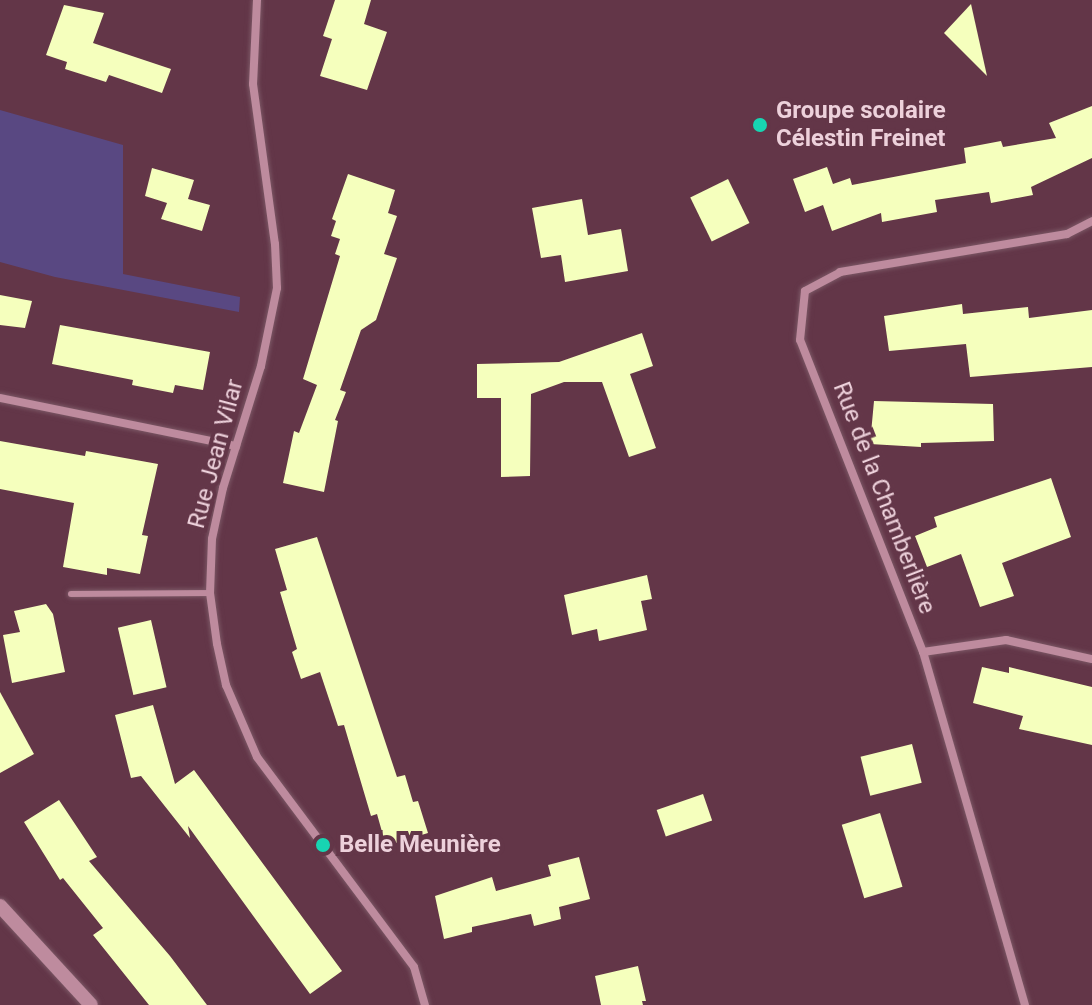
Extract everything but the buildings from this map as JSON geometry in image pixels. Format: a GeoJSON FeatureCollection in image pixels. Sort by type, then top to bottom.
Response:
{"type":"FeatureCollection","features":[{"type":"Feature","properties":{"kind":"street","name":"Rue Jean Vilar"},"geometry":{"type":"LineString","coordinates":[[257,0],[253,84],[275,244],[277,288],[261,366],[212,539],[210,593],[226,685],[257,757],[414,967],[425,1005]]}},
{"type":"Feature","properties":{"kind":"street","name":"Rue de la Chamberlière"},"geometry":{"type":"LineString","coordinates":[[1025,1005],[923,652],[800,340],[805,291],[840,272],[1067,234],[1092,221]]}},
{"type":"Feature","properties":{"kind":"street"},"geometry":{"type":"LineString","coordinates":[[0,398],[236,446]]}},
{"type":"Feature","properties":{"kind":"street"},"geometry":{"type":"LineString","coordinates":[[923,652],[1006,640],[1092,659]]}},
{"type":"Feature","properties":{"kind":"street"},"geometry":{"type":"LineString","coordinates":[[0,906],[91,1005]]}},
{"type":"Feature","properties":{"kind":"lane"},"geometry":{"type":"LineString","coordinates":[[71,594],[210,593]]}},
{"type":"Feature","properties":{"kind":"shaded area"},"geometry":{"type":"Polygon","coordinates":[[[0,110],[123,145],[123,274],[240,297],[239,312],[55,277],[0,262],[0,110]]]}},
{"type":"Feature","properties":{"kind":"place","name":"Groupe scolaire Célestin Freinet"},"geometry":{"type":"Point","coordinates":[760,125]}},
{"type":"Feature","properties":{"kind":"place","name":"Belle Meunière"},"geometry":{"type":"Point","coordinates":[323,845]}}]}
